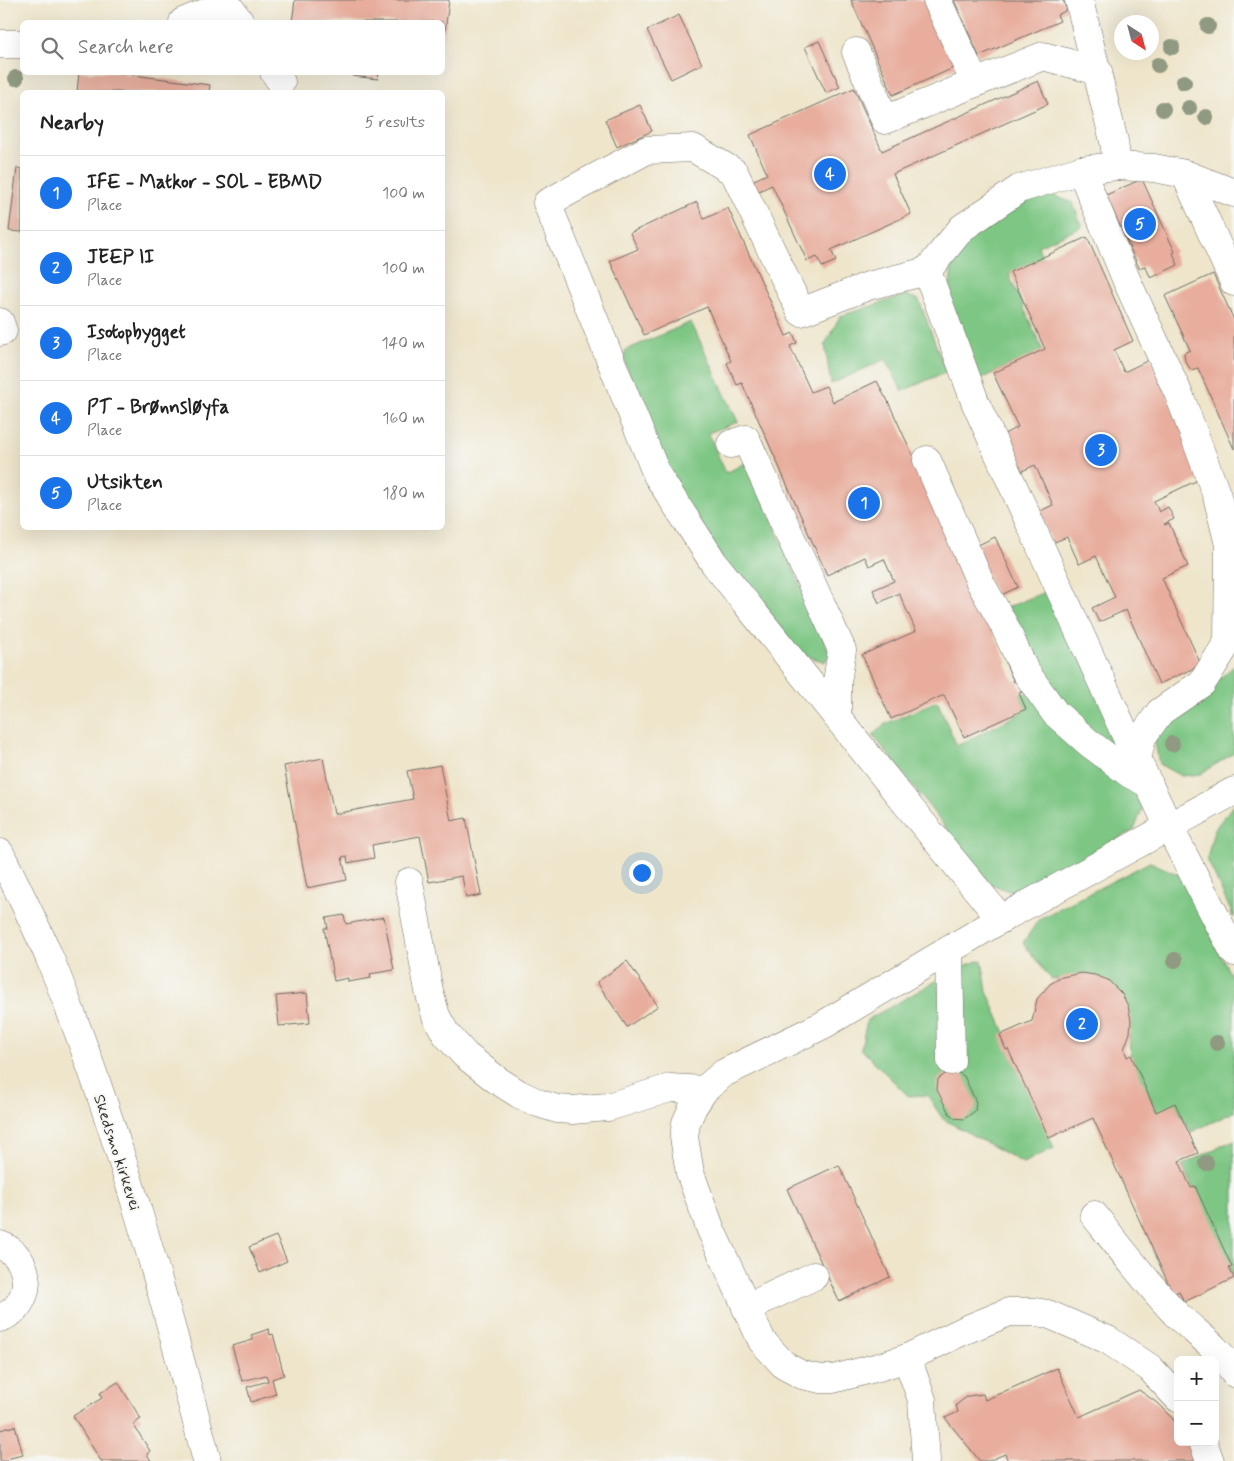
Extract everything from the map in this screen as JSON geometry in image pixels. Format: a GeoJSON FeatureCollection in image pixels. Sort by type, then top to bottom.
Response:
{"type":"FeatureCollection","features":[{"type":"Feature","properties":{"kind":"main road"},"geometry":{"type":"LineString","coordinates":[[937,0],[975,82]]}},
{"type":"Feature","properties":{"kind":"main road"},"geometry":{"type":"LineString","coordinates":[[1078,0],[1098,71],[1114,141],[1116,166]]}},
{"type":"Feature","properties":{"kind":"main road"},"geometry":{"type":"LineString","coordinates":[[191,20],[233,9]]}},
{"type":"Feature","properties":{"kind":"main road"},"geometry":{"type":"LineString","coordinates":[[0,44],[20,44]]}},
{"type":"Feature","properties":{"kind":"main road"},"geometry":{"type":"LineString","coordinates":[[856,52],[885,120],[975,82],[1044,56],[1098,71]]}},
{"type":"Feature","properties":{"kind":"main road"},"geometry":{"type":"LineString","coordinates":[[1001,919],[714,563],[657,475],[547,203],[647,150],[693,148],[734,172],[801,312],[868,286],[927,271],[962,228],[1020,189],[1081,170],[1116,166],[1154,168],[1185,174],[1234,193]]}},
{"type":"Feature","properties":{"kind":"main road"},"geometry":{"type":"LineString","coordinates":[[1081,170],[1126,279],[1180,397],[1218,496],[1229,545],[1228,642],[1202,683],[1160,712],[1142,737],[1137,760]]}},
{"type":"Feature","properties":{"kind":"main road"},"geometry":{"type":"LineString","coordinates":[[1185,174],[1234,282]]}},
{"type":"Feature","properties":{"kind":"main road"},"geometry":{"type":"LineString","coordinates":[[927,271],[976,404],[1137,760],[1169,827],[1234,952]]}},
{"type":"Feature","properties":{"kind":"main road"},"geometry":{"type":"LineString","coordinates":[[732,444],[746,439],[842,650],[837,682],[837,716]]}},
{"type":"Feature","properties":{"kind":"main road"},"geometry":{"type":"LineString","coordinates":[[928,460],[980,582],[1004,625],[1025,671],[1055,713],[1130,774],[1150,785]]}},
{"type":"Feature","properties":{"kind":"main road"},"geometry":{"type":"LineString","coordinates":[[1174,1394],[1150,1368],[1108,1340],[1048,1314],[1035,1312],[1008,1312],[906,1358],[879,1368],[833,1379],[802,1376],[785,1366],[775,1357],[762,1340],[746,1308],[711,1230],[690,1173],[684,1137],[686,1123],[693,1107],[704,1090],[724,1073],[822,1025],[1001,919],[1234,791]]}},
{"type":"Feature","properties":{"kind":"main road","name":"Skedsmo kirkevei"},"geometry":{"type":"LineString","coordinates":[[0,853],[50,959],[106,1115],[150,1255],[207,1461]]}},
{"type":"Feature","properties":{"kind":"main road"},"geometry":{"type":"LineString","coordinates":[[409,882],[429,991],[436,1016],[446,1034],[466,1055],[497,1080],[538,1103],[557,1109],[572,1110],[608,1107],[670,1088],[704,1090]]}},
{"type":"Feature","properties":{"kind":"main road"},"geometry":{"type":"LineString","coordinates":[[949,950],[950,1061]]}},
{"type":"Feature","properties":{"kind":"main road"},"geometry":{"type":"LineString","coordinates":[[1094,1215],[1176,1314],[1233,1365]]}},
{"type":"Feature","properties":{"kind":"main road"},"geometry":{"type":"LineString","coordinates":[[0,1245],[8,1248],[20,1259],[26,1274],[26,1290],[19,1304],[8,1315],[0,1318]]}},
{"type":"Feature","properties":{"kind":"main road"},"geometry":{"type":"LineString","coordinates":[[746,1308],[814,1276]]}},
{"type":"Feature","properties":{"kind":"main road"},"geometry":{"type":"LineString","coordinates":[[906,1358],[922,1400],[926,1461]]}},
{"type":"Feature","properties":{"kind":"main road"},"geometry":{"type":"LineString","coordinates":[[1204,1446],[1210,1461]]}},
{"type":"Feature","properties":{"kind":"green space"},"geometry":{"type":"Polygon","coordinates":[[[1050,194],[1073,203],[1082,227],[1038,246],[1043,259],[1009,275],[1043,351],[980,379],[948,303],[952,266],[970,236],[1020,199],[1050,194]]]}},
{"type":"Feature","properties":{"kind":"green space"},"geometry":{"type":"Polygon","coordinates":[[[906,295],[919,300],[946,372],[902,391],[886,359],[831,384],[825,345],[840,316],[906,295]]]}},
{"type":"Feature","properties":{"kind":"green space"},"geometry":{"type":"Polygon","coordinates":[[[691,322],[738,422],[708,433],[726,473],[747,462],[830,654],[825,662],[799,653],[723,560],[670,476],[623,358],[626,350],[691,322]]]}},
{"type":"Feature","properties":{"kind":"green space"},"geometry":{"type":"Polygon","coordinates":[[[1047,591],[1126,736],[1111,760],[1055,713],[1006,608],[1047,591]]]}},
{"type":"Feature","properties":{"kind":"green space"},"geometry":{"type":"Polygon","coordinates":[[[1234,666],[1234,753],[1200,774],[1181,776],[1159,764],[1154,736],[1234,666]]]}},
{"type":"Feature","properties":{"kind":"green space"},"geometry":{"type":"Polygon","coordinates":[[[1027,692],[1139,792],[1143,807],[1134,830],[1021,896],[989,883],[873,735],[883,725],[937,701],[957,746],[1021,713],[1014,697],[1027,692]]]}},
{"type":"Feature","properties":{"kind":"green space"},"geometry":{"type":"Polygon","coordinates":[[[1234,804],[1234,918],[1207,859],[1214,830],[1234,804]]]}},
{"type":"Feature","properties":{"kind":"green space"},"geometry":{"type":"Polygon","coordinates":[[[1150,862],[1182,876],[1234,982],[1234,1112],[1191,1132],[1177,1108],[1159,1117],[1130,1057],[1128,1008],[1104,979],[1051,979],[1023,943],[1039,919],[1150,862]]]}},
{"type":"Feature","properties":{"kind":"green space"},"geometry":{"type":"Polygon","coordinates":[[[982,960],[987,991],[1054,1148],[1023,1163],[943,1119],[927,1095],[908,1096],[861,1049],[867,1020],[963,966],[982,960]]]}},
{"type":"Feature","properties":{"kind":"green space"},"geometry":{"type":"Polygon","coordinates":[[[1234,1140],[1234,1278],[1182,1165],[1234,1140]]]}},
{"type":"Feature","properties":{"kind":"building"},"geometry":{"type":"Polygon","coordinates":[[[295,0],[449,0],[445,32],[445,20],[292,20],[295,0]]]}},
{"type":"Feature","properties":{"kind":"building"},"geometry":{"type":"Polygon","coordinates":[[[851,0],[929,0],[958,66],[893,95],[851,0]]]}},
{"type":"Feature","properties":{"kind":"building"},"geometry":{"type":"Polygon","coordinates":[[[954,0],[1063,0],[1067,10],[1057,15],[1060,21],[979,56],[954,0]]]}},
{"type":"Feature","properties":{"kind":"building"},"geometry":{"type":"Polygon","coordinates":[[[679,15],[702,64],[671,79],[647,30],[679,15]]]}},
{"type":"Feature","properties":{"kind":"building"},"geometry":{"type":"Polygon","coordinates":[[[819,41],[840,87],[826,93],[805,47],[819,41]]]}},
{"type":"Feature","properties":{"kind":"building"},"geometry":{"type":"Polygon","coordinates":[[[79,75],[134,75],[210,85],[209,90],[77,90],[79,75]]]}},
{"type":"Feature","properties":{"kind":"building"},"geometry":{"type":"Polygon","coordinates":[[[352,75],[379,75],[378,79],[352,75]]]}},
{"type":"Feature","properties":{"kind":"building"},"geometry":{"type":"Polygon","coordinates":[[[1038,81],[1048,104],[893,174],[911,214],[831,250],[836,261],[822,267],[817,257],[807,261],[772,185],[757,192],[752,181],[767,174],[750,135],[854,88],[882,151],[1038,81]]]}},
{"type":"Feature","properties":{"kind":"building"},"geometry":{"type":"Polygon","coordinates":[[[640,105],[652,131],[617,147],[605,120],[640,105]]]}},
{"type":"Feature","properties":{"kind":"building"},"geometry":{"type":"Polygon","coordinates":[[[17,168],[20,169],[20,232],[9,231],[17,168]]]}},
{"type":"Feature","properties":{"kind":"building"},"geometry":{"type":"Polygon","coordinates":[[[1142,179],[1175,252],[1173,253],[1178,265],[1151,278],[1145,266],[1139,268],[1106,195],[1142,179]]]}},
{"type":"Feature","properties":{"kind":"building"},"geometry":{"type":"Polygon","coordinates":[[[697,202],[704,219],[728,208],[786,336],[793,333],[797,343],[790,346],[811,392],[826,386],[833,402],[877,381],[1008,664],[1006,664],[1014,682],[1017,680],[1022,692],[1019,693],[1026,709],[964,737],[944,695],[891,719],[862,655],[916,631],[899,593],[879,603],[873,590],[894,581],[884,559],[869,566],[865,557],[827,575],[742,383],[737,385],[727,363],[731,361],[707,307],[644,335],[610,261],[638,249],[630,233],[697,202]]]}},
{"type":"Feature","properties":{"kind":"building"},"geometry":{"type":"Polygon","coordinates":[[[1087,237],[1133,341],[1114,350],[1124,372],[1151,359],[1204,477],[1154,501],[1159,512],[1168,507],[1174,519],[1164,524],[1169,523],[1188,566],[1162,578],[1201,665],[1159,684],[1126,610],[1099,622],[1092,608],[1115,597],[1096,556],[1079,564],[1067,537],[1052,543],[1040,511],[1053,505],[1035,465],[1022,471],[1002,435],[1018,427],[993,373],[1045,349],[1010,272],[1087,237]]]}},
{"type":"Feature","properties":{"kind":"building"},"geometry":{"type":"Polygon","coordinates":[[[1213,274],[1234,320],[1234,449],[1198,368],[1191,370],[1185,361],[1184,353],[1190,350],[1165,296],[1213,274]]]}},
{"type":"Feature","properties":{"kind":"building"},"geometry":{"type":"Polygon","coordinates":[[[995,537],[1018,587],[997,597],[974,547],[995,537]]]}},
{"type":"Feature","properties":{"kind":"building"},"geometry":{"type":"Polygon","coordinates":[[[323,758],[334,814],[413,799],[407,771],[440,765],[451,821],[466,818],[481,895],[466,898],[462,876],[429,882],[420,836],[372,845],[374,858],[348,863],[347,856],[342,857],[347,880],[307,888],[284,766],[323,758]]]}},
{"type":"Feature","properties":{"kind":"building"},"geometry":{"type":"Polygon","coordinates":[[[344,915],[346,924],[384,917],[394,970],[370,974],[371,978],[348,982],[348,978],[334,981],[324,928],[328,928],[326,918],[344,915]]]}},
{"type":"Feature","properties":{"kind":"building"},"geometry":{"type":"Polygon","coordinates":[[[627,961],[658,1006],[627,1027],[597,982],[627,961]]]}},
{"type":"Feature","properties":{"kind":"building"},"geometry":{"type":"Polygon","coordinates":[[[1082,973],[1108,980],[1122,994],[1128,1006],[1131,1020],[1130,1033],[1124,1049],[1127,1057],[1131,1055],[1156,1112],[1175,1103],[1198,1153],[1179,1161],[1191,1188],[1195,1186],[1232,1267],[1229,1268],[1234,1278],[1184,1302],[1179,1291],[1173,1294],[1093,1118],[1049,1138],[1000,1035],[1032,1021],[1037,999],[1050,984],[1062,977],[1082,973]]]}},
{"type":"Feature","properties":{"kind":"building"},"geometry":{"type":"Polygon","coordinates":[[[307,993],[310,1023],[279,1026],[276,996],[307,993]]]}},
{"type":"Feature","properties":{"kind":"building"},"geometry":{"type":"Polygon","coordinates":[[[948,1072],[959,1073],[964,1076],[976,1102],[975,1111],[964,1119],[954,1118],[949,1113],[937,1090],[938,1079],[948,1072]]]}},
{"type":"Feature","properties":{"kind":"building"},"geometry":{"type":"Polygon","coordinates":[[[839,1165],[890,1277],[839,1301],[787,1189],[839,1165]]]}},
{"type":"Feature","properties":{"kind":"building"},"geometry":{"type":"Polygon","coordinates":[[[276,1236],[287,1261],[260,1273],[249,1247],[276,1236]]]}},
{"type":"Feature","properties":{"kind":"building"},"geometry":{"type":"Polygon","coordinates":[[[269,1329],[270,1335],[273,1334],[284,1375],[272,1379],[276,1394],[251,1402],[247,1387],[268,1381],[266,1375],[242,1381],[232,1346],[253,1340],[251,1335],[269,1329]]]}},
{"type":"Feature","properties":{"kind":"building"},"geometry":{"type":"Polygon","coordinates":[[[1057,1368],[1079,1417],[1139,1390],[1157,1403],[1173,1419],[1174,1446],[1190,1446],[1196,1461],[1008,1461],[1005,1454],[988,1461],[980,1461],[945,1418],[958,1412],[956,1405],[968,1396],[983,1394],[985,1400],[1057,1368]]]}},
{"type":"Feature","properties":{"kind":"building"},"geometry":{"type":"Polygon","coordinates":[[[118,1382],[141,1419],[133,1424],[150,1451],[147,1454],[151,1461],[101,1461],[73,1416],[102,1398],[100,1393],[118,1382]]]}},
{"type":"Feature","properties":{"kind":"building"},"geometry":{"type":"Polygon","coordinates":[[[15,1426],[23,1455],[10,1458],[7,1461],[0,1461],[0,1430],[15,1426]]]}},
{"type":"Feature","properties":{"kind":"place","name":"PT - Brønnsløyfa"},"geometry":{"type":"Point","coordinates":[830,174]}},
{"type":"Feature","properties":{"kind":"place","name":"Utsikten"},"geometry":{"type":"Point","coordinates":[1140,224]}},
{"type":"Feature","properties":{"kind":"place","name":"Isotopbygget"},"geometry":{"type":"Point","coordinates":[1101,450]}},
{"type":"Feature","properties":{"kind":"place","name":"IFE - Matkor - SOL - EBMD"},"geometry":{"type":"Point","coordinates":[864,503]}},
{"type":"Feature","properties":{"kind":"place","name":"JEEP II"},"geometry":{"type":"Point","coordinates":[1082,1024]}}]}
